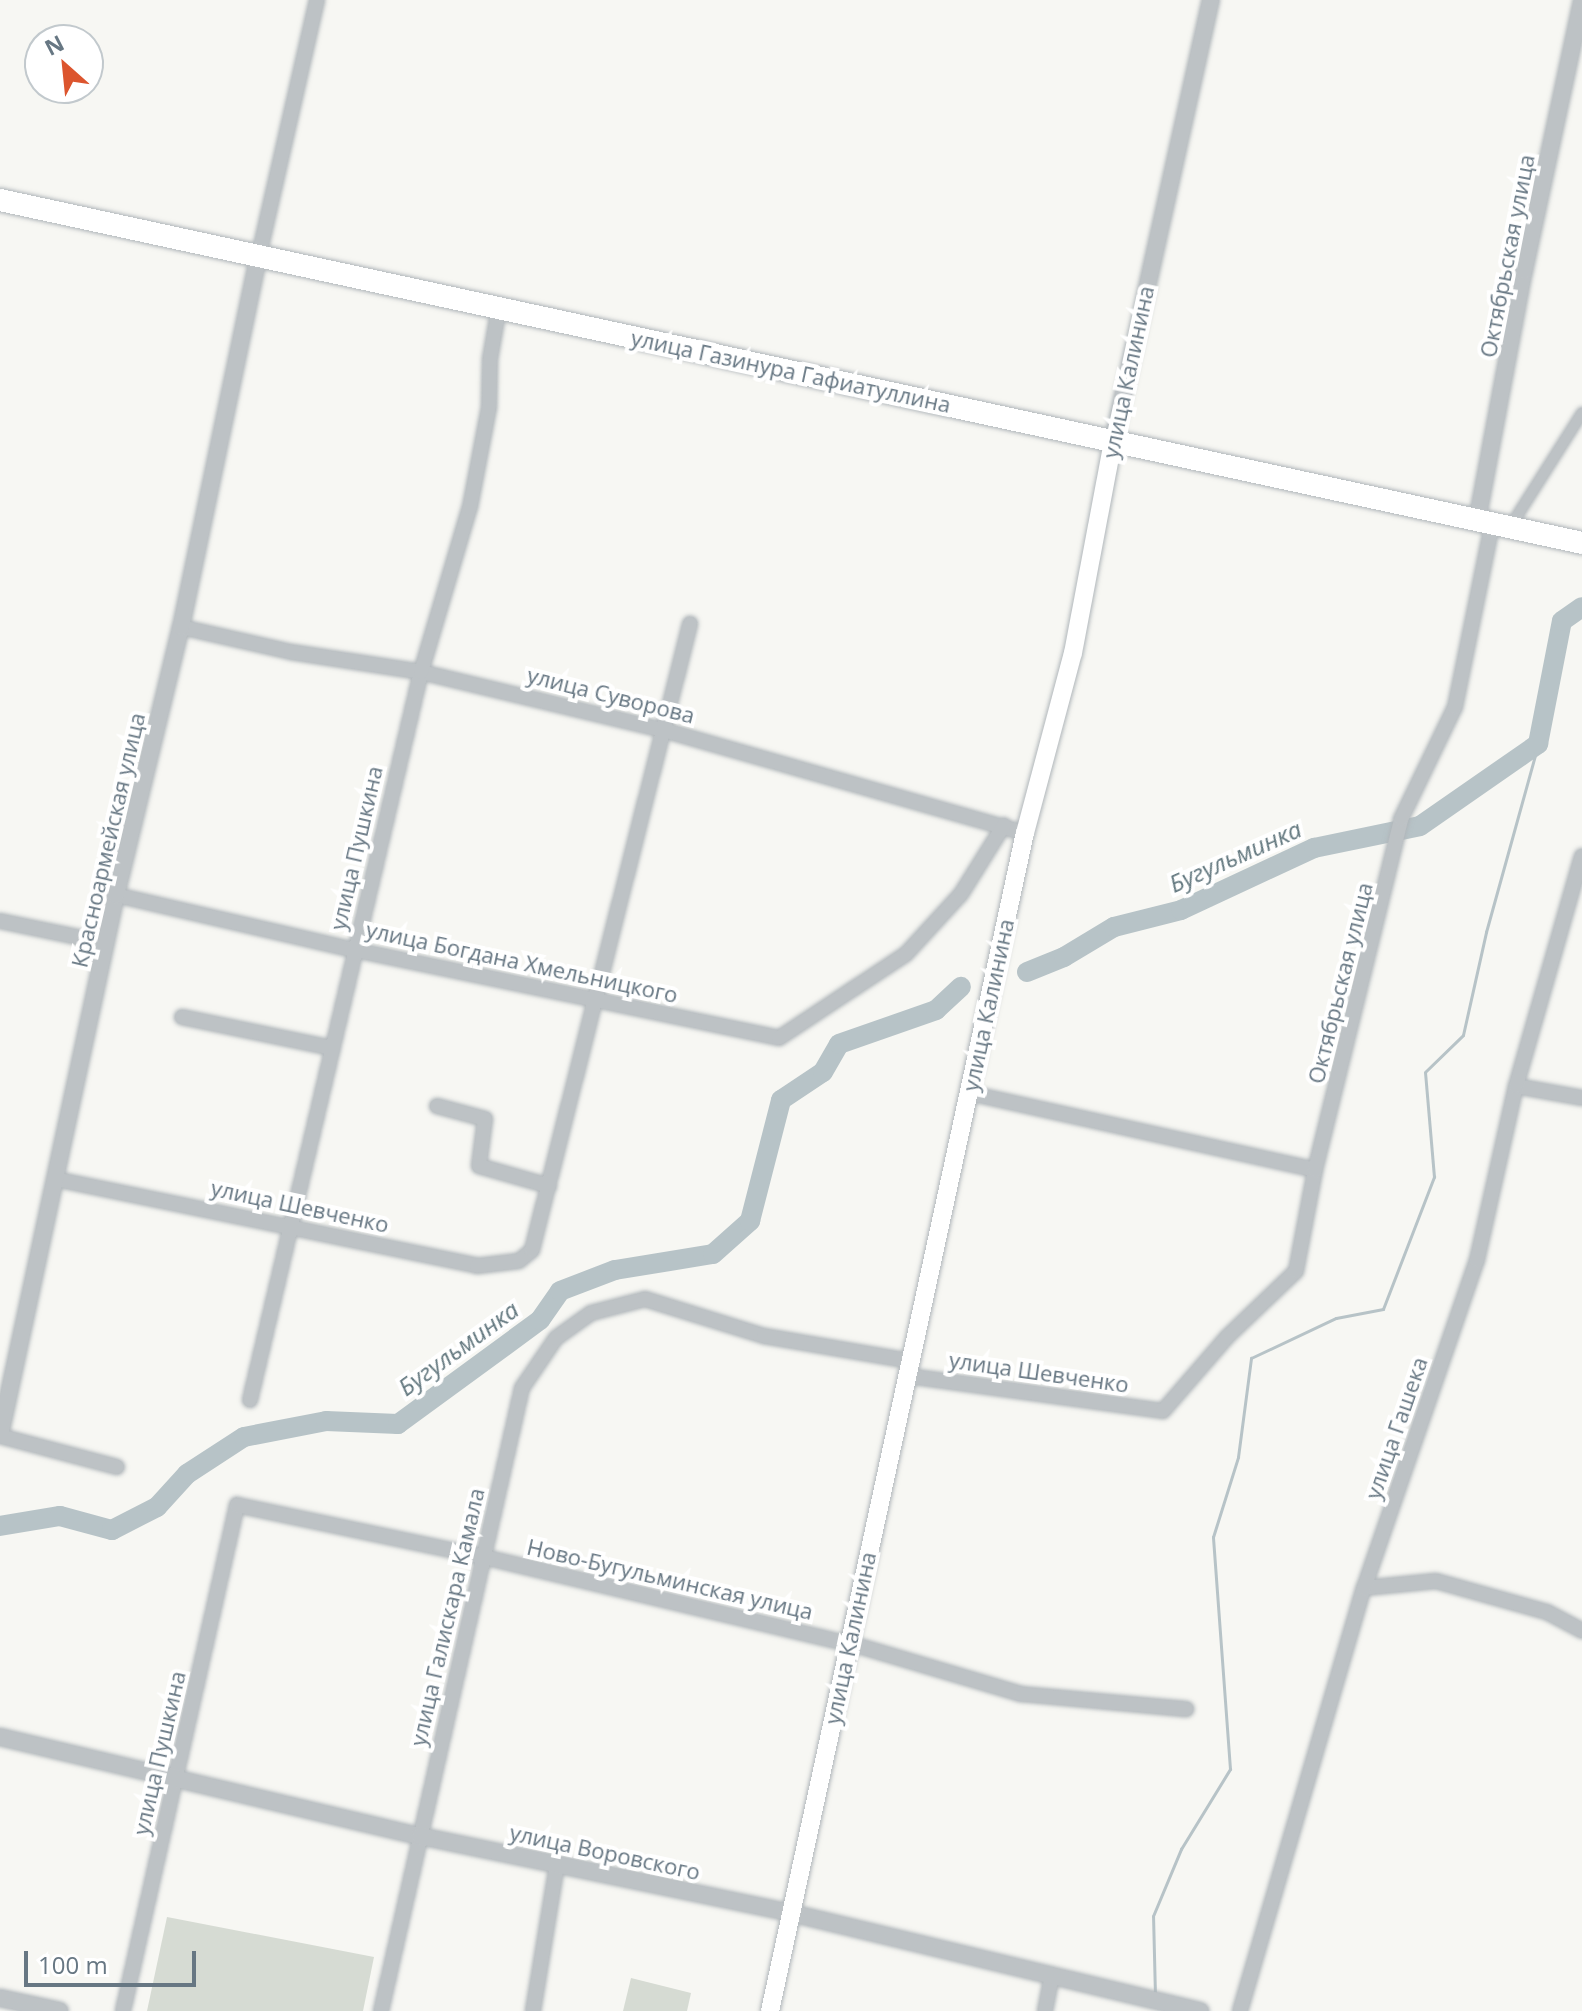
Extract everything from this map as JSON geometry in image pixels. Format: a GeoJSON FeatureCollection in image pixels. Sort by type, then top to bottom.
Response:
{"type":"FeatureCollection","features":[{"type":"Feature","properties":{"kind":"main road","name":"улица Газинура Гафиатуллина"},"geometry":{"type":"LineString","coordinates":[[0,200],[1582,543]]}},
{"type":"Feature","properties":{"kind":"main road","name":"улица Калинина"},"geometry":{"type":"LineString","coordinates":[[770,2011],[1025,833],[1073,653],[1113,441]]}},
{"type":"Feature","properties":{"kind":"street"},"geometry":{"type":"LineString","coordinates":[[259,255],[317,0]]}},
{"type":"Feature","properties":{"kind":"street","name":"улица Калинина"},"geometry":{"type":"LineString","coordinates":[[1113,441],[1211,0]]}},
{"type":"Feature","properties":{"kind":"street","name":"Октябрьская улица"},"geometry":{"type":"LineString","coordinates":[[1163,1411],[1227,1337],[1296,1271],[1315,1170],[1398,843],[1401,819],[1455,707],[1493,525],[1524,271],[1582,0]]}},
{"type":"Feature","properties":{"kind":"street","name":"Красноармейская улица"},"geometry":{"type":"LineString","coordinates":[[0,1436],[116,895],[181,627],[259,255]]}},
{"type":"Feature","properties":{"kind":"street","name":"улица Пушкина"},"geometry":{"type":"LineString","coordinates":[[250,1400],[421,672],[470,507],[489,407],[490,359],[499,307]]}},
{"type":"Feature","properties":{"kind":"street"},"geometry":{"type":"LineString","coordinates":[[1493,525],[1582,413]]}},
{"type":"Feature","properties":{"kind":"street"},"geometry":{"type":"LineString","coordinates":[[437,1106],[485,1119],[479,1166],[549,1186],[690,624]]}},
{"type":"Feature","properties":{"kind":"street","name":"улица Суворова"},"geometry":{"type":"LineString","coordinates":[[181,627],[291,652],[421,672],[663,730],[1025,833]]}},
{"type":"Feature","properties":{"kind":"street","name":"улица Богдана Хмельницкого"},"geometry":{"type":"LineString","coordinates":[[116,895],[355,950],[779,1038],[906,954],[961,894],[1004,825]]}},
{"type":"Feature","properties":{"kind":"street","name":"улица Гашека"},"geometry":{"type":"LineString","coordinates":[[1240,2011],[1364,1588],[1477,1260],[1516,1086],[1582,856]]}},
{"type":"Feature","properties":{"kind":"street"},"geometry":{"type":"LineString","coordinates":[[0,921],[106,943]]}},
{"type":"Feature","properties":{"kind":"street"},"geometry":{"type":"LineString","coordinates":[[182,1017],[332,1048]]}},
{"type":"Feature","properties":{"kind":"street"},"geometry":{"type":"LineString","coordinates":[[1516,1086],[1582,1098]]}},
{"type":"Feature","properties":{"kind":"street"},"geometry":{"type":"LineString","coordinates":[[969,1093],[1315,1170]]}},
{"type":"Feature","properties":{"kind":"street","name":"улица Шевченко"},"geometry":{"type":"LineString","coordinates":[[55,1179],[477,1266],[519,1261],[532,1250],[549,1186]]}},
{"type":"Feature","properties":{"kind":"street","name":"улица Шевченко"},"geometry":{"type":"LineString","coordinates":[[645,1299],[764,1336],[909,1368],[1163,1411]]}},
{"type":"Feature","properties":{"kind":"street","name":"улица Галискара Камала"},"geometry":{"type":"LineString","coordinates":[[381,2011],[522,1388],[556,1338],[591,1313],[645,1299]]}},
{"type":"Feature","properties":{"kind":"street"},"geometry":{"type":"LineString","coordinates":[[0,1436],[117,1467]]}},
{"type":"Feature","properties":{"kind":"street","name":"улица Пушкина"},"geometry":{"type":"LineString","coordinates":[[123,2011],[237,1505]]}},
{"type":"Feature","properties":{"kind":"street","name":"Ново-Бугульминская улица"},"geometry":{"type":"LineString","coordinates":[[237,1505],[484,1557],[848,1643],[1021,1694],[1186,1709]]}},
{"type":"Feature","properties":{"kind":"street"},"geometry":{"type":"LineString","coordinates":[[1364,1588],[1436,1581],[1547,1612],[1582,1631]]}},
{"type":"Feature","properties":{"kind":"street","name":"улица Воровского"},"geometry":{"type":"LineString","coordinates":[[0,1737],[420,1836],[791,1913],[1200,2011]]}},
{"type":"Feature","properties":{"kind":"street"},"geometry":{"type":"LineString","coordinates":[[533,2011],[557,1864]]}},
{"type":"Feature","properties":{"kind":"street"},"geometry":{"type":"LineString","coordinates":[[1045,2011],[1052,1975]]}},
{"type":"Feature","properties":{"kind":"street"},"geometry":{"type":"LineString","coordinates":[[0,1998],[60,2011]]}},
{"type":"Feature","properties":{"kind":"shaded area"},"geometry":{"type":"Polygon","coordinates":[[[167,1917],[374,1957],[363,2011],[147,2011],[167,1917]]]}},
{"type":"Feature","properties":{"kind":"shaded area"},"geometry":{"type":"Polygon","coordinates":[[[631,1978],[691,1993],[687,2011],[623,2011],[631,1978]]]}},
{"type":"Feature","properties":{"kind":"waterway","name":"Бугульминка"},"geometry":{"type":"LineString","coordinates":[[1027,972],[1064,957],[1114,927],[1181,910],[1314,848],[1420,826],[1538,744],[1562,621],[1582,607]]}},
{"type":"Feature","properties":{"kind":"waterway"},"geometry":{"type":"LineString","coordinates":[[1155,1996],[1153,1916],[1181,1849],[1230,1769],[1213,1537],[1238,1457],[1251,1358],[1336,1318],[1383,1309],[1434,1177],[1425,1072],[1463,1035],[1486,932],[1538,744]]}},
{"type":"Feature","properties":{"kind":"waterway","name":"Бугульминка"},"geometry":{"type":"LineString","coordinates":[[0,1526],[60,1516],[112,1530],[157,1507],[187,1474],[244,1437],[326,1421],[398,1424],[540,1320],[560,1291],[615,1270],[713,1254],[750,1221],[781,1100],[823,1072],[839,1044],[936,1010],[961,987]]}}]}
